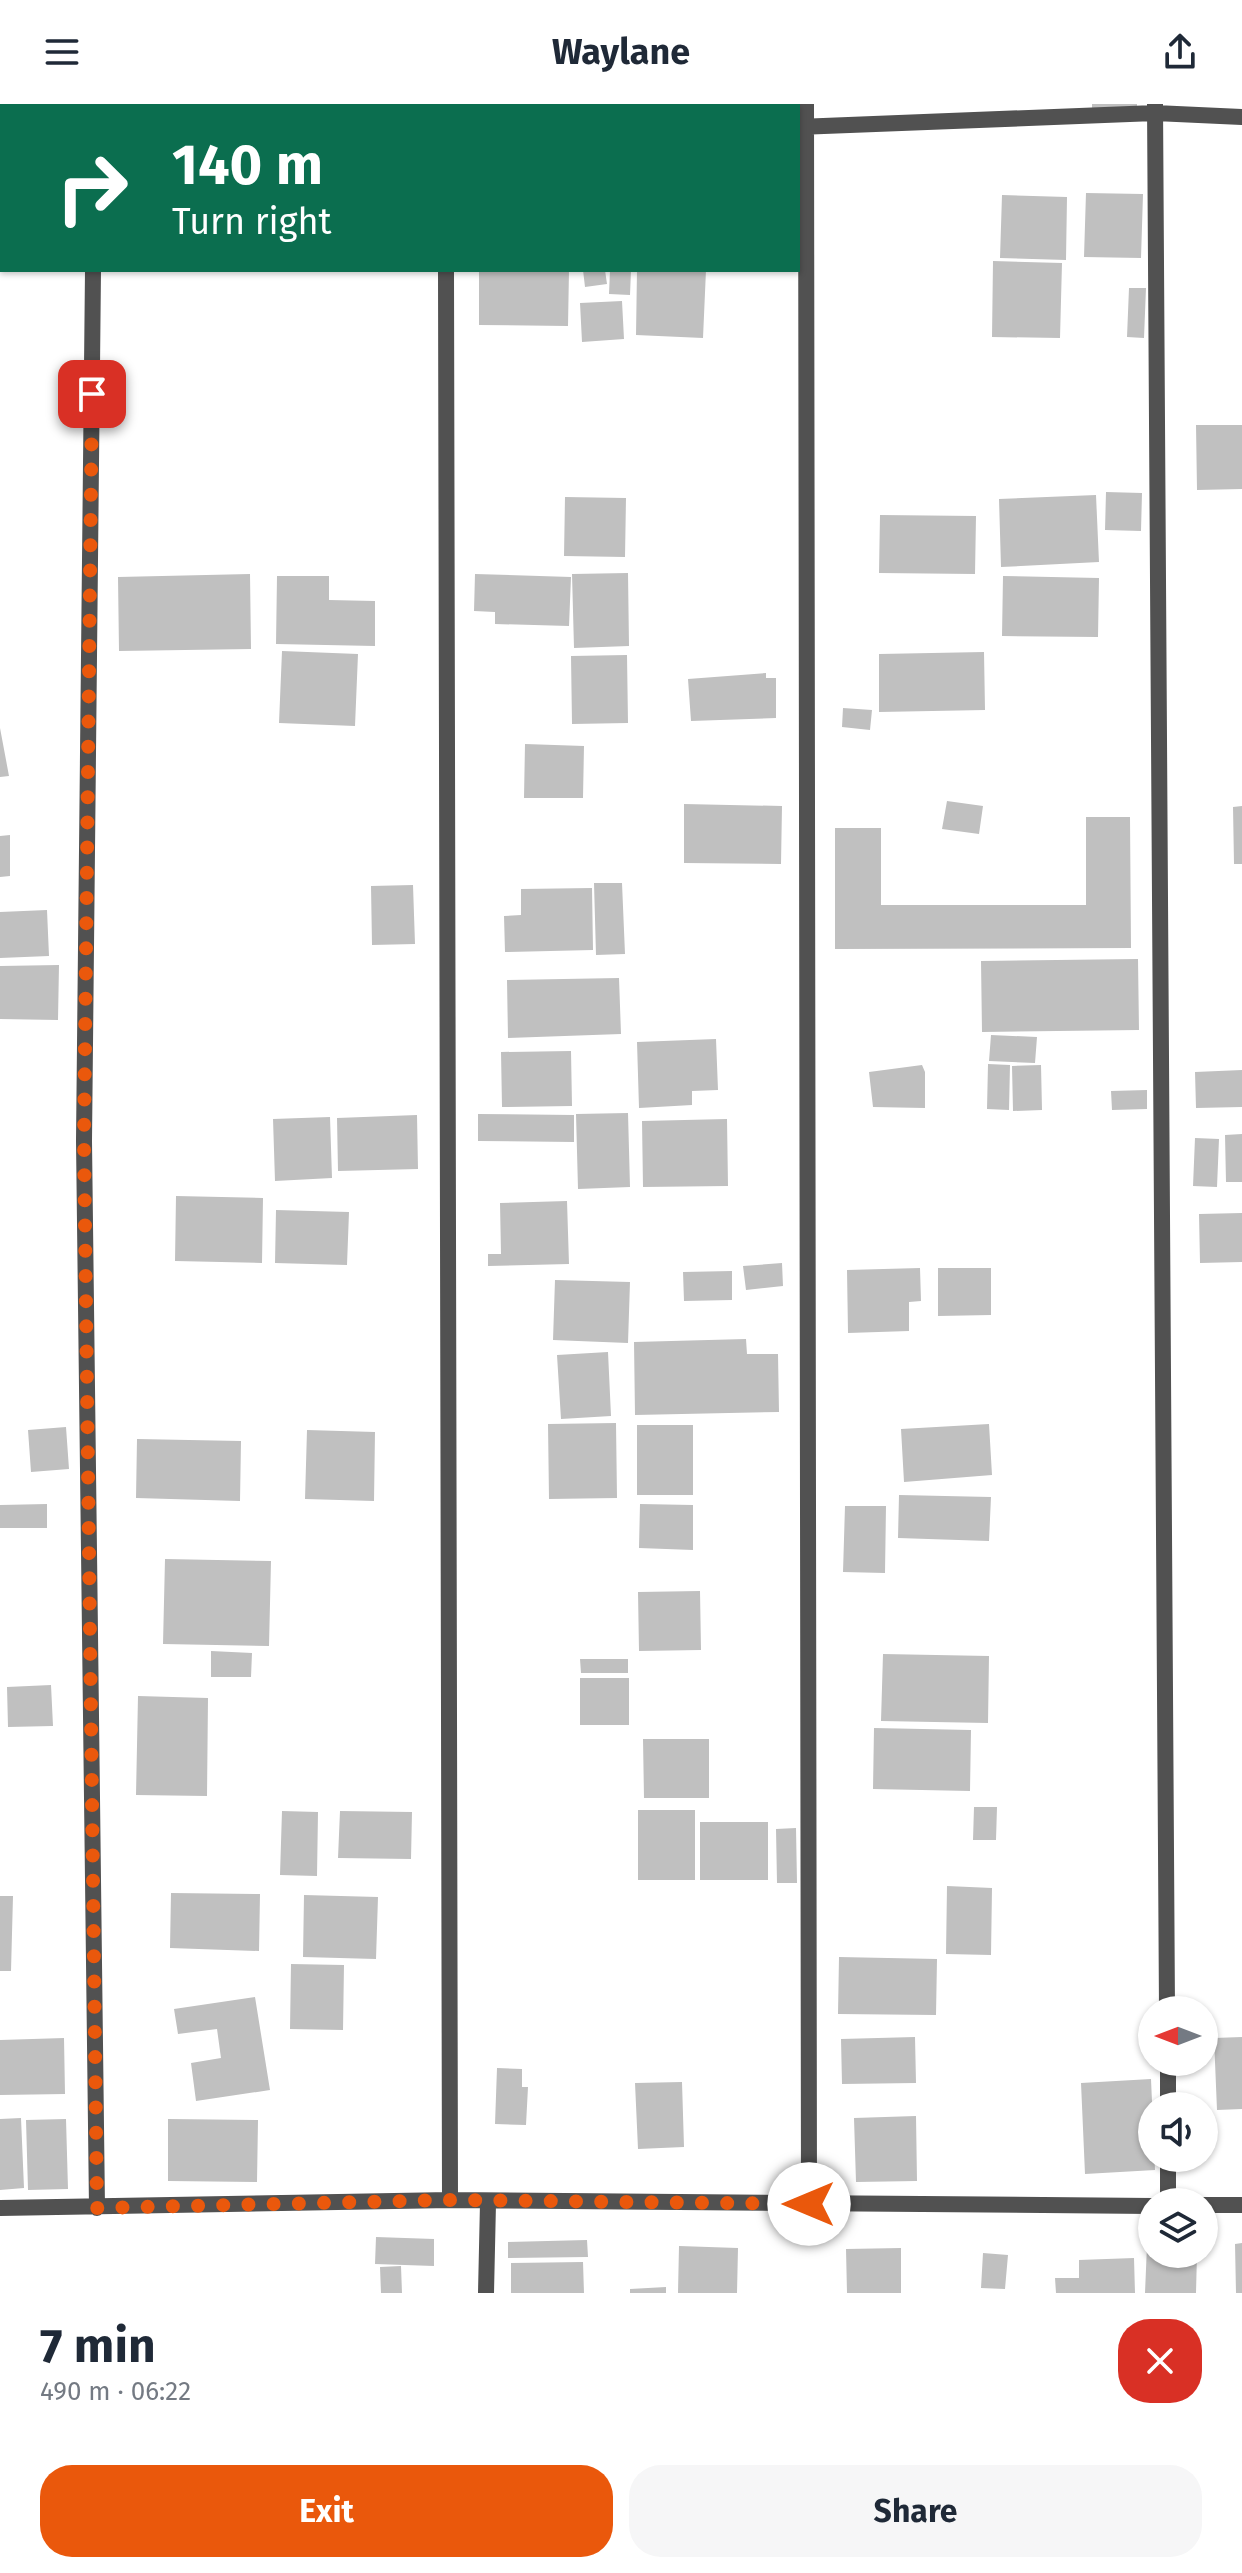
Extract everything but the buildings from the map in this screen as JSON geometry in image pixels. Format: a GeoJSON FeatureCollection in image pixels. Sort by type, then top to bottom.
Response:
{"type":"FeatureCollection","features":[{"type":"Feature","properties":{"kind":"street"},"geometry":{"type":"LineString","coordinates":[[806,104],[802,127],[809,2204]]}},
{"type":"Feature","properties":{"kind":"street"},"geometry":{"type":"LineString","coordinates":[[802,127],[1155,109],[1242,117]]}},
{"type":"Feature","properties":{"kind":"street"},"geometry":{"type":"LineString","coordinates":[[1155,109],[1167,1996]]}},
{"type":"Feature","properties":{"kind":"street"},"geometry":{"type":"LineString","coordinates":[[93,272],[84,1141],[97,2208]]}},
{"type":"Feature","properties":{"kind":"street"},"geometry":{"type":"LineString","coordinates":[[446,272],[450,2200]]}},
{"type":"Feature","properties":{"kind":"street"},"geometry":{"type":"LineString","coordinates":[[0,2208],[450,2200],[488,2203],[1138,2206]]}},
{"type":"Feature","properties":{"kind":"street"},"geometry":{"type":"LineString","coordinates":[[486,2293],[488,2203]]}},
{"type":"Feature","properties":{"kind":"street"},"geometry":{"type":"LineString","coordinates":[[1218,2205],[1242,2205]]}},
{"type":"Feature","properties":{"kind":"route"},"geometry":{"type":"LineString","coordinates":[[92,394],[84,1141],[97,2208],[450,2200],[488,2203],[809,2204]]}}]}
